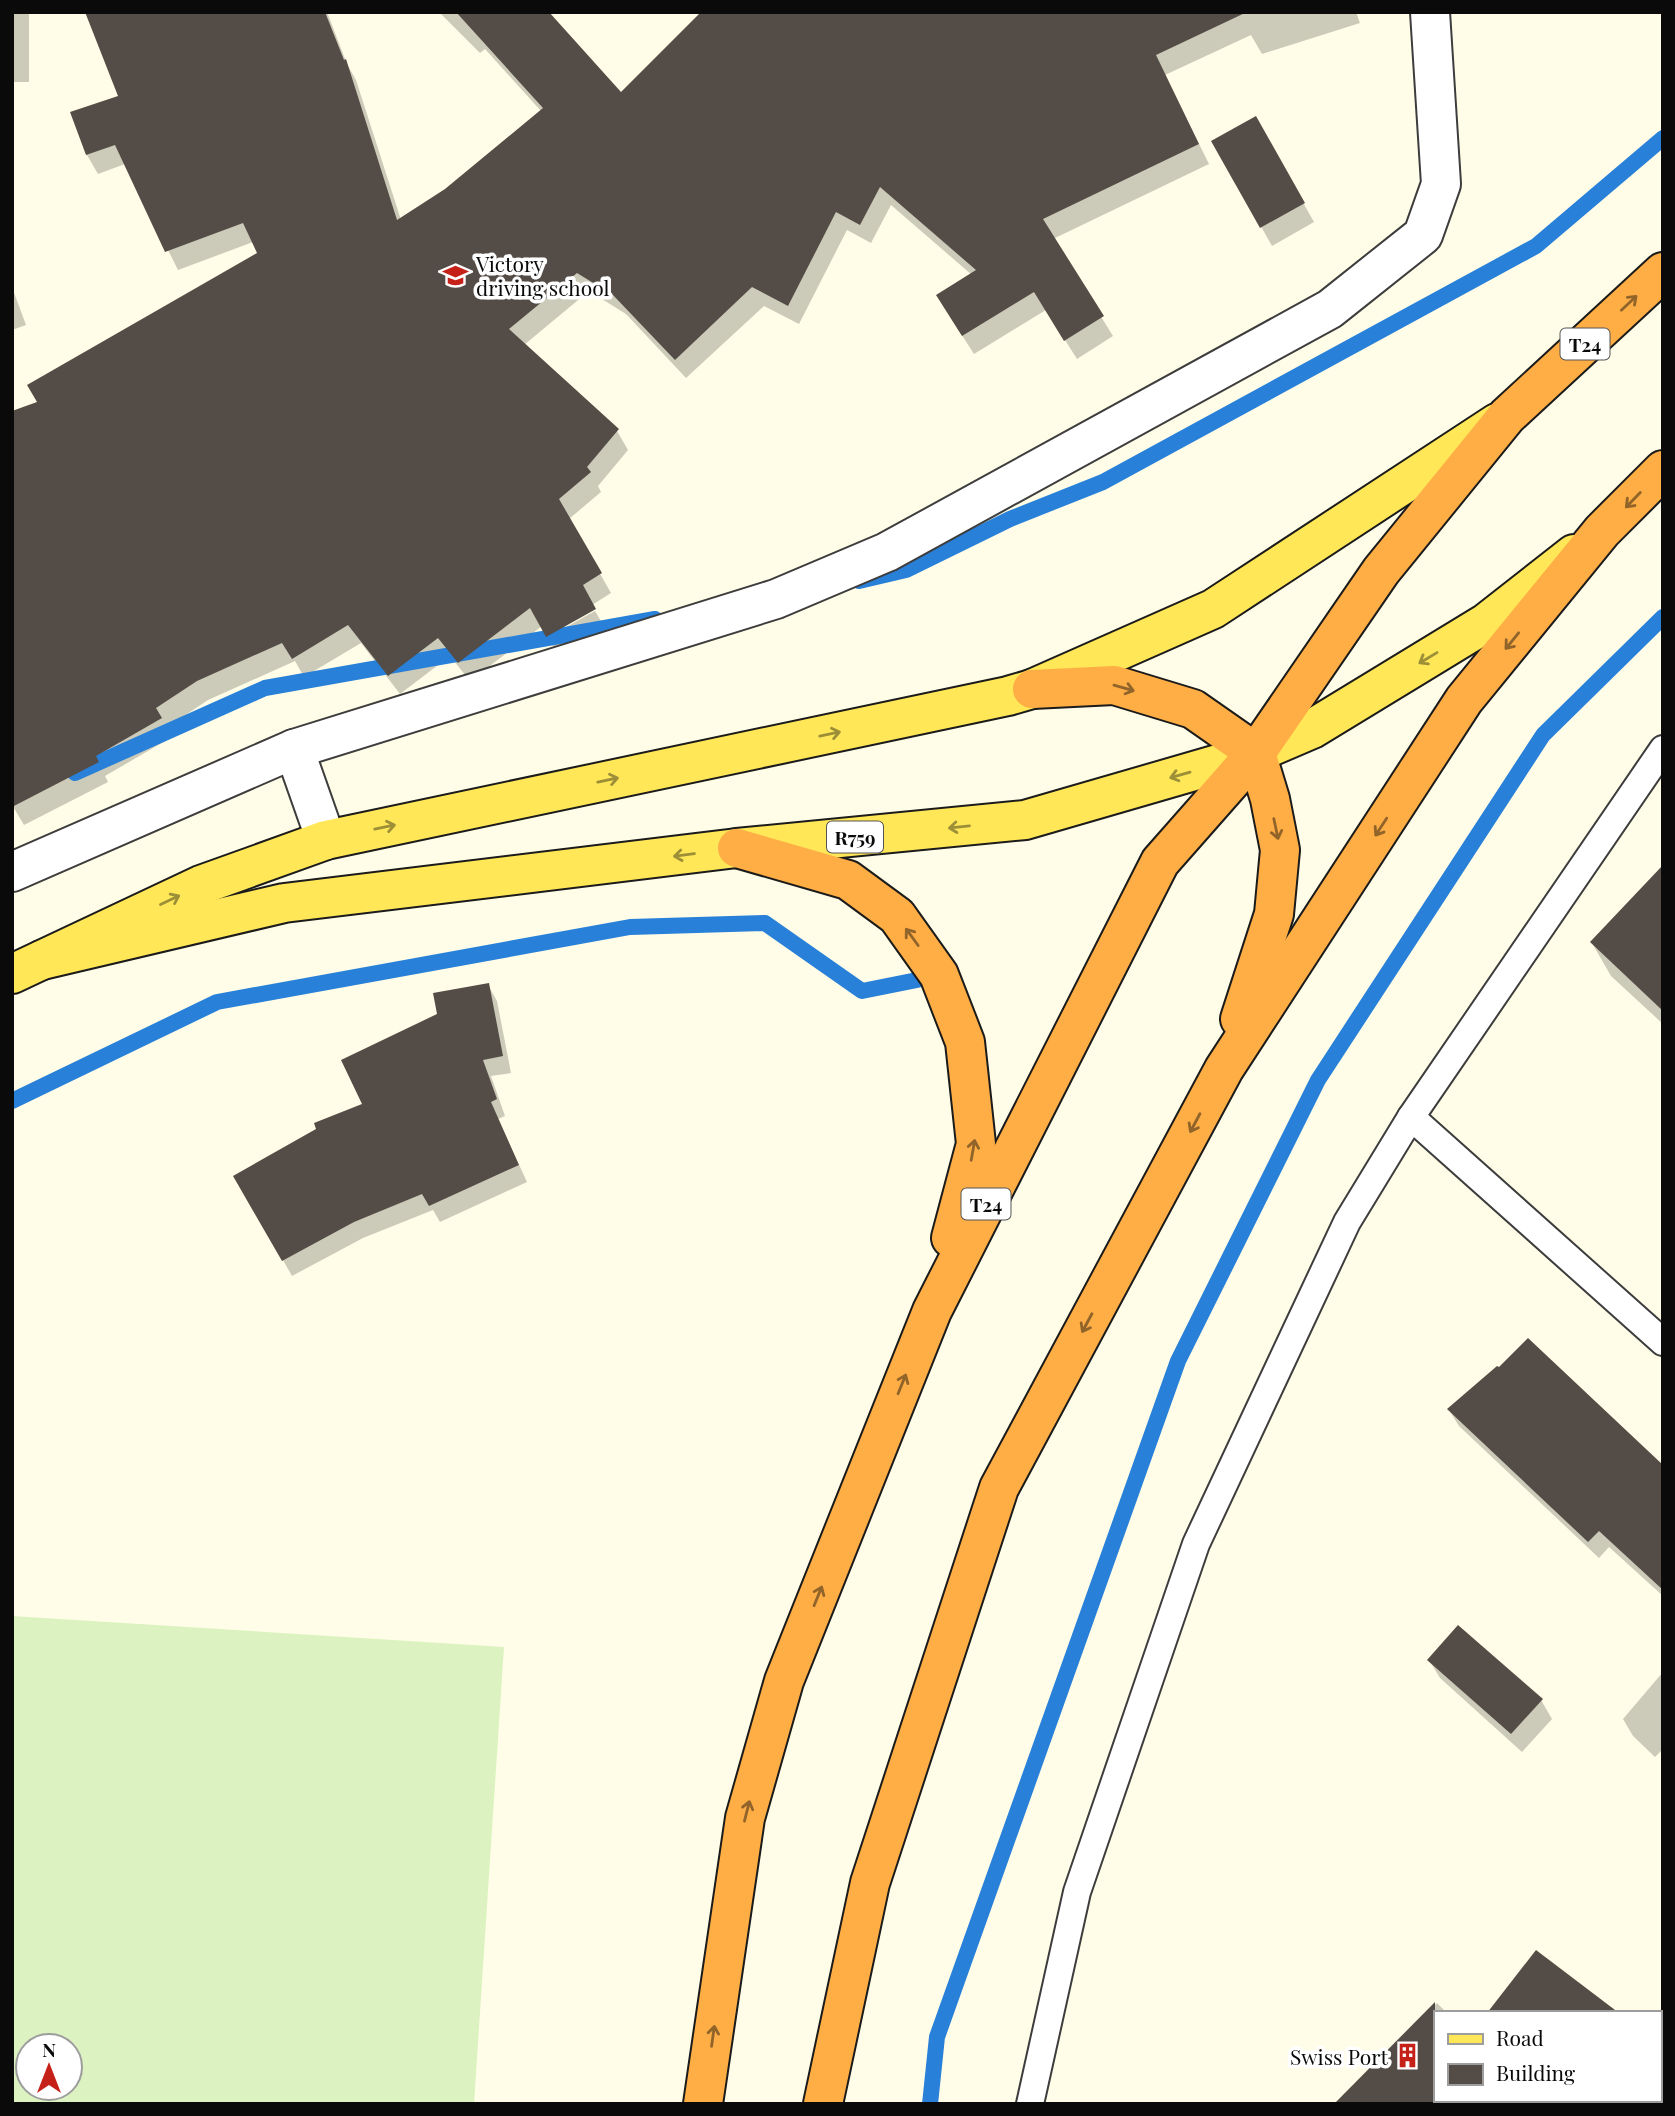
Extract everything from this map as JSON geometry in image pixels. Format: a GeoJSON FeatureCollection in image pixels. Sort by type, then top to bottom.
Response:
{"type":"FeatureCollection","features":[{"type":"Feature","properties":{"kind":"highway","name":"T24"},"geometry":{"type":"LineString","coordinates":[[703,2104],[745,1818],[783,1681],[932,1311],[1160,862],[1256,753],[1381,571],[1507,416],[1663,272]]}},
{"type":"Feature","properties":{"kind":"highway"},"geometry":{"type":"LineString","coordinates":[[823,2104],[870,1883],[999,1489],[1224,1069],[1464,700],[1602,531],[1663,470]]}},
{"type":"Feature","properties":{"kind":"highway"},"geometry":{"type":"LineString","coordinates":[[1032,688],[1114,685],[1192,709],[1256,753],[1270,799],[1280,850],[1274,914],[1224,1069]]}},
{"type":"Feature","properties":{"kind":"highway"},"geometry":{"type":"LineString","coordinates":[[737,848],[848,880],[897,916],[939,975],[965,1042],[976,1144],[932,1311]]}},
{"type":"Feature","properties":{"kind":"main road","name":"R759"},"geometry":{"type":"LineString","coordinates":[[27,967],[201,885],[326,839],[1008,696],[1032,688],[1213,609],[1507,416]]}},
{"type":"Feature","properties":{"kind":"main road","name":"R759"},"geometry":{"type":"LineString","coordinates":[[27,967],[284,903],[737,848],[1025,820],[1256,753],[1312,729],[1486,623],[1602,531]]}},
{"type":"Feature","properties":{"kind":"street"},"geometry":{"type":"LineString","coordinates":[[12,872],[294,749],[776,599],[887,552],[1330,309],[1423,235],[1441,184],[1430,12]]}},
{"type":"Feature","properties":{"kind":"street"},"geometry":{"type":"LineString","coordinates":[[294,749],[326,839]]}},
{"type":"Feature","properties":{"kind":"lane"},"geometry":{"type":"LineString","coordinates":[[1030,2104],[1077,1892],[1196,1544],[1347,1222],[1411,1117],[1663,749]]}},
{"type":"Feature","properties":{"kind":"lane"},"geometry":{"type":"LineString","coordinates":[[1411,1117],[1663,1342]]}},
{"type":"Feature","properties":{"kind":"green space"},"geometry":{"type":"Polygon","coordinates":[[[12,1616],[504,1647],[474,2104],[12,2104],[12,1616]]]}},
{"type":"Feature","properties":{"kind":"building"},"geometry":{"type":"Polygon","coordinates":[[[85,12],[325,12],[344,60],[346,59],[397,220],[445,189],[543,108],[456,12],[549,12],[621,92],[701,12],[1247,12],[1156,55],[1199,144],[1043,219],[1104,316],[1064,341],[1034,292],[962,336],[936,295],[976,270],[880,187],[860,225],[836,212],[788,306],[752,287],[675,360],[613,295],[577,273],[509,329],[619,429],[587,467],[591,472],[559,499],[602,573],[583,585],[596,609],[546,637],[530,608],[458,663],[438,638],[388,676],[348,625],[292,659],[282,643],[197,681],[156,708],[162,718],[96,756],[99,762],[12,807],[12,411],[37,402],[27,385],[257,253],[243,223],[165,252],[115,145],[86,155],[70,112],[118,96],[85,12]]]}},
{"type":"Feature","properties":{"kind":"building"},"geometry":{"type":"Polygon","coordinates":[[[1256,116],[1305,203],[1260,228],[1211,141],[1256,116]]]}},
{"type":"Feature","properties":{"kind":"building"},"geometry":{"type":"Polygon","coordinates":[[[1663,865],[1663,1011],[1590,942],[1663,865]]]}},
{"type":"Feature","properties":{"kind":"building"},"geometry":{"type":"Polygon","coordinates":[[[489,983],[503,1056],[483,1060],[497,1099],[491,1102],[519,1165],[429,1206],[422,1194],[354,1222],[282,1261],[233,1176],[316,1129],[314,1123],[362,1104],[341,1060],[437,1014],[433,993],[489,983]]]}},
{"type":"Feature","properties":{"kind":"building"},"geometry":{"type":"Polygon","coordinates":[[[1528,1338],[1663,1465],[1663,1590],[1599,1531],[1588,1542],[1447,1409],[1499,1367],[1528,1338]]]}},
{"type":"Feature","properties":{"kind":"building"},"geometry":{"type":"Polygon","coordinates":[[[1458,1625],[1543,1699],[1511,1734],[1427,1660],[1458,1625]]]}},
{"type":"Feature","properties":{"kind":"building"},"geometry":{"type":"Polygon","coordinates":[[[1536,1950],[1616,2011],[1489,2011],[1536,1950]]]}},
{"type":"Feature","properties":{"kind":"building","name":"Swiss Port"},"geometry":{"type":"Polygon","coordinates":[[[1435,2002],[1435,2104],[1334,2104],[1435,2002]]]}},
{"type":"Feature","properties":{"kind":"waterway"},"geometry":{"type":"LineString","coordinates":[[859,581],[906,570],[1010,519],[1103,482],[1536,246],[1663,138]]}},
{"type":"Feature","properties":{"kind":"waterway"},"geometry":{"type":"LineString","coordinates":[[930,2104],[937,2037],[1178,1361],[1318,1080],[1543,735],[1663,617]]}},
{"type":"Feature","properties":{"kind":"waterway"},"geometry":{"type":"LineString","coordinates":[[75,773],[265,688],[655,619]]}},
{"type":"Feature","properties":{"kind":"waterway"},"geometry":{"type":"LineString","coordinates":[[12,1101],[217,1002],[630,927],[765,923],[862,991],[917,980]]}},
{"type":"Feature","properties":{"kind":"place","name":"Victory driving school"},"geometry":{"type":"Point","coordinates":[456,275]}},
{"type":"Feature","properties":{"kind":"place","name":"Swiss Port"},"geometry":{"type":"Point","coordinates":[1408,2056]}}]}
